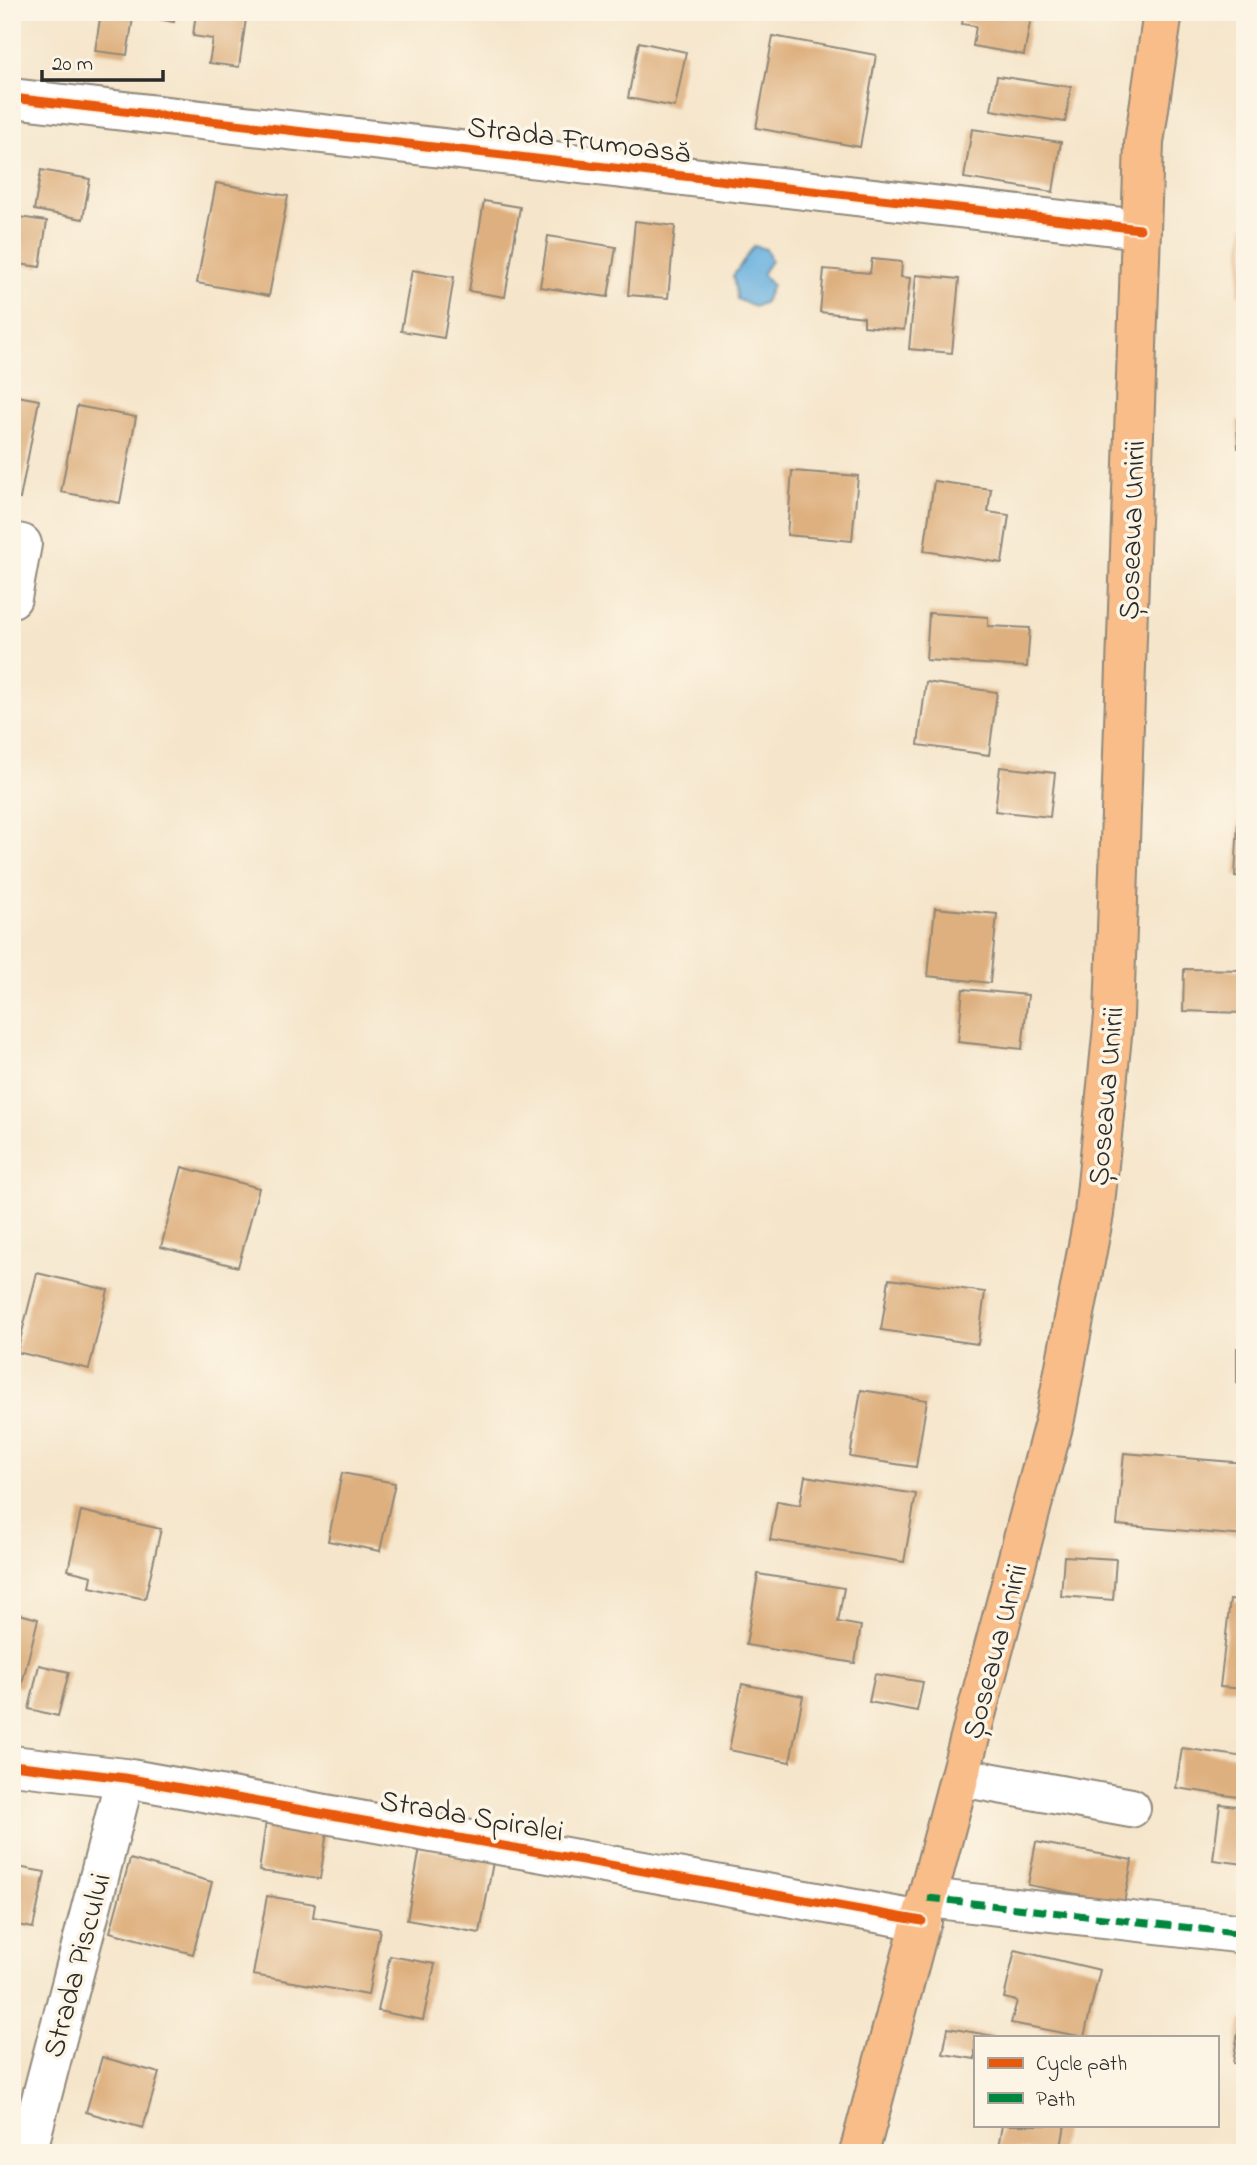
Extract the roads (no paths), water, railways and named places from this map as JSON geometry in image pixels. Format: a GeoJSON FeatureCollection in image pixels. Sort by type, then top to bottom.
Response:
{"type":"FeatureCollection","features":[{"type":"Feature","properties":{"kind":"main road","name":"Șoseaua Unirii"},"geometry":{"type":"LineString","coordinates":[[859,2153],[1055,1419],[1087,1255],[1105,1124],[1117,937],[1144,143],[1164,12]]}},
{"type":"Feature","properties":{"kind":"street","name":"Strada Frumoasă"},"geometry":{"type":"LineString","coordinates":[[12,98],[1140,229]]}},
{"type":"Feature","properties":{"kind":"street"},"geometry":{"type":"LineString","coordinates":[[12,542],[22,544],[12,598]]}},
{"type":"Feature","properties":{"kind":"street","name":"Strada Spiralei"},"geometry":{"type":"LineString","coordinates":[[12,1765],[125,1778],[925,1909],[1245,1934]]}},
{"type":"Feature","properties":{"kind":"street"},"geometry":{"type":"LineString","coordinates":[[961,1777],[1131,1808]]}},
{"type":"Feature","properties":{"kind":"street","name":"Strada Piscului"},"geometry":{"type":"LineString","coordinates":[[27,2153],[125,1778]]}},
{"type":"Feature","properties":{"kind":"water"},"geometry":{"type":"Polygon","coordinates":[[[754,246],[766,249],[771,261],[762,274],[772,285],[765,302],[754,307],[737,299],[733,276],[754,246]]]}}]}
